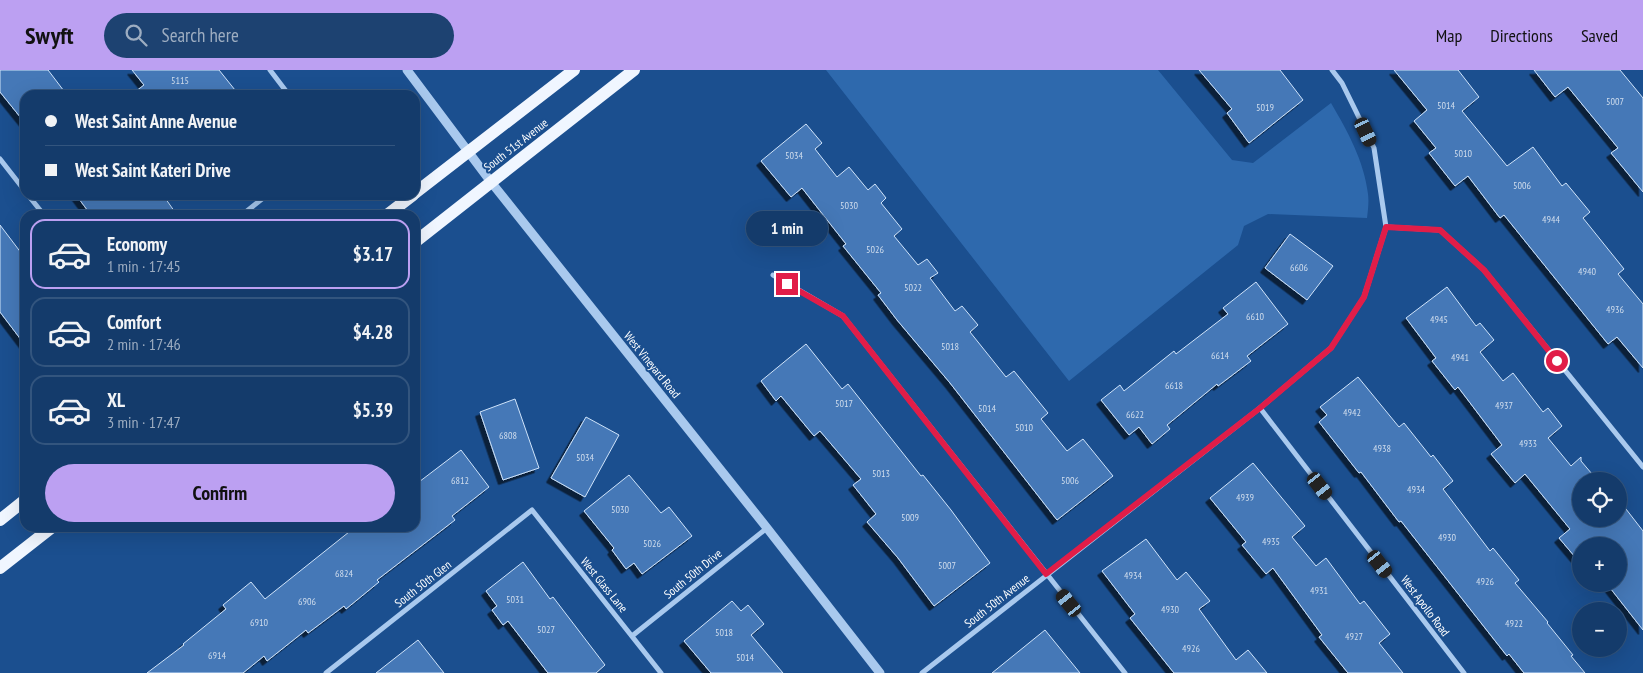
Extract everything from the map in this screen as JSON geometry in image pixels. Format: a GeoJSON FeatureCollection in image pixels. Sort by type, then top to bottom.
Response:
{"type":"FeatureCollection","features":[{"type":"Feature","properties":{"kind":"main road","name":"South 51st Avenue"},"geometry":{"type":"LineString","coordinates":[[420,189],[574,70]]}},
{"type":"Feature","properties":{"kind":"main road","name":"South 51st Avenue"},"geometry":{"type":"LineString","coordinates":[[420,238],[634,70]]}},
{"type":"Feature","properties":{"kind":"main road","name":"South 51st Avenue"},"geometry":{"type":"LineString","coordinates":[[394,210],[407,200]]}},
{"type":"Feature","properties":{"kind":"main road"},"geometry":{"type":"LineString","coordinates":[[0,520],[20,504]]}},
{"type":"Feature","properties":{"kind":"main road"},"geometry":{"type":"LineString","coordinates":[[0,568],[46,532]]}},
{"type":"Feature","properties":{"kind":"street"},"geometry":{"type":"LineString","coordinates":[[270,70],[285,90]]}},
{"type":"Feature","properties":{"kind":"street","name":"West Vineyard Road"},"geometry":{"type":"LineString","coordinates":[[407,70],[491,182],[880,673]]}},
{"type":"Feature","properties":{"kind":"street"},"geometry":{"type":"LineString","coordinates":[[1332,70],[1342,83],[1374,148],[1386,227],[1440,230],[1484,270],[1643,467]]}},
{"type":"Feature","properties":{"kind":"street"},"geometry":{"type":"LineString","coordinates":[[0,159],[20,185]]}},
{"type":"Feature","properties":{"kind":"street"},"geometry":{"type":"LineString","coordinates":[[32,200],[40,210]]}},
{"type":"Feature","properties":{"kind":"street"},"geometry":{"type":"LineString","coordinates":[[248,210],[261,200]]}},
{"type":"Feature","properties":{"kind":"street","name":"South 50th Avenue"},"geometry":{"type":"LineString","coordinates":[[922,673],[1260,408],[1331,348],[1364,297],[1386,227]]}},
{"type":"Feature","properties":{"kind":"street"},"geometry":{"type":"LineString","coordinates":[[773,275],[843,316],[1125,673]]}},
{"type":"Feature","properties":{"kind":"street","name":"West Apollo Road"},"geometry":{"type":"LineString","coordinates":[[1260,408],[1464,673]]}},
{"type":"Feature","properties":{"kind":"street","name":"West Glass Lane"},"geometry":{"type":"LineString","coordinates":[[532,510],[661,673]]}},
{"type":"Feature","properties":{"kind":"street","name":"South 50th Glen"},"geometry":{"type":"LineString","coordinates":[[326,673],[532,510]]}},
{"type":"Feature","properties":{"kind":"street","name":"South 50th Drive"},"geometry":{"type":"LineString","coordinates":[[632,636],[767,528]]}},
{"type":"Feature","properties":{"kind":"shaded area"},"geometry":{"type":"Polygon","coordinates":[[[826,70],[1158,70],[1232,160],[1253,163],[1331,103],[1349,136],[1363,170],[1368,197],[1367,218],[1268,214],[1244,226],[1238,245],[1069,381],[826,70]]]}},
{"type":"Feature","properties":{"kind":"building"},"geometry":{"type":"Polygon","coordinates":[[[0,70],[48,70],[63,90],[20,90],[20,117],[0,92],[0,70]]]}},
{"type":"Feature","properties":{"kind":"building"},"geometry":{"type":"Polygon","coordinates":[[[132,70],[219,70],[235,90],[138,90],[144,85],[132,70]]]}},
{"type":"Feature","properties":{"kind":"building"},"geometry":{"type":"Polygon","coordinates":[[[1199,70],[1280,70],[1303,100],[1249,143],[1227,113],[1232,109],[1199,70]]]}},
{"type":"Feature","properties":{"kind":"building"},"geometry":{"type":"Polygon","coordinates":[[[1394,70],[1458,70],[1479,97],[1462,111],[1507,166],[1533,147],[1562,186],[1566,183],[1590,212],[1583,218],[1624,269],[1618,274],[1643,304],[1643,368],[1617,337],[1608,344],[1504,215],[1500,218],[1468,176],[1455,186],[1429,153],[1436,148],[1414,121],[1427,110],[1394,70]]]}},
{"type":"Feature","properties":{"kind":"building"},"geometry":{"type":"Polygon","coordinates":[[[1534,70],[1620,70],[1643,98],[1643,192],[1611,153],[1618,148],[1568,87],[1555,97],[1534,70]]]}},
{"type":"Feature","properties":{"kind":"building"},"geometry":{"type":"Polygon","coordinates":[[[806,124],[822,143],[815,149],[837,177],[849,167],[868,190],[875,184],[886,198],[881,203],[902,229],[894,236],[918,265],[927,259],[938,273],[930,278],[955,311],[962,306],[978,325],[970,332],[1006,377],[1014,371],[1048,413],[1041,419],[1067,451],[1083,439],[1113,476],[1057,520],[950,383],[897,320],[878,295],[881,293],[843,246],[846,244],[802,188],[791,197],[761,161],[806,124]]]}},
{"type":"Feature","properties":{"kind":"building"},"geometry":{"type":"Polygon","coordinates":[[[80,200],[166,200],[174,210],[87,210],[80,200]]]}},
{"type":"Feature","properties":{"kind":"building"},"geometry":{"type":"Polygon","coordinates":[[[0,225],[20,251],[20,338],[0,312],[0,225]]]}},
{"type":"Feature","properties":{"kind":"building"},"geometry":{"type":"Polygon","coordinates":[[[1290,234],[1333,266],[1307,300],[1265,268],[1290,234]]]}},
{"type":"Feature","properties":{"kind":"building"},"geometry":{"type":"Polygon","coordinates":[[[1256,282],[1288,324],[1247,356],[1251,361],[1218,386],[1217,384],[1167,425],[1170,429],[1152,444],[1139,427],[1129,435],[1101,400],[1120,385],[1124,391],[1174,351],[1176,354],[1228,314],[1223,308],[1256,282]]]}},
{"type":"Feature","properties":{"kind":"building"},"geometry":{"type":"Polygon","coordinates":[[[1447,287],[1476,326],[1480,323],[1494,340],[1480,352],[1503,381],[1513,373],[1543,412],[1548,408],[1562,426],[1548,438],[1571,466],[1581,457],[1581,461],[1590,472],[1572,472],[1572,527],[1627,527],[1627,510],[1643,531],[1643,630],[1627,610],[1627,602],[1621,602],[1613,592],[1627,592],[1627,537],[1572,537],[1572,553],[1559,538],[1570,529],[1525,474],[1515,483],[1491,454],[1502,445],[1458,387],[1455,390],[1432,361],[1436,358],[1406,318],[1447,287]]]}},
{"type":"Feature","properties":{"kind":"building"},"geometry":{"type":"Polygon","coordinates":[[[806,344],[842,389],[848,384],[921,476],[923,475],[951,510],[990,563],[934,606],[898,558],[867,522],[876,514],[853,485],[861,479],[820,431],[814,436],[781,396],[776,401],[761,381],[806,344]]]}},
{"type":"Feature","properties":{"kind":"building"},"geometry":{"type":"Polygon","coordinates":[[[1358,377],[1399,427],[1404,423],[1431,457],[1433,455],[1453,481],[1443,489],[1490,551],[1493,548],[1519,580],[1515,583],[1548,622],[1585,673],[1524,673],[1509,654],[1507,656],[1401,521],[1399,522],[1361,472],[1359,473],[1319,422],[1327,415],[1320,407],[1358,377]]]}},
{"type":"Feature","properties":{"kind":"building"},"geometry":{"type":"Polygon","coordinates":[[[515,399],[539,468],[503,480],[480,412],[515,399]]]}},
{"type":"Feature","properties":{"kind":"building"},"geometry":{"type":"Polygon","coordinates":[[[586,417],[619,435],[585,497],[551,478],[586,417]]]}},
{"type":"Feature","properties":{"kind":"building"},"geometry":{"type":"Polygon","coordinates":[[[461,450],[489,487],[452,516],[455,520],[377,580],[379,582],[346,609],[344,606],[308,633],[306,630],[267,661],[264,656],[243,673],[147,673],[184,645],[226,609],[223,605],[251,582],[265,599],[349,532],[420,532],[420,481],[461,450]]]}},
{"type":"Feature","properties":{"kind":"building"},"geometry":{"type":"Polygon","coordinates":[[[1253,463],[1305,526],[1292,537],[1316,566],[1326,558],[1360,604],[1364,601],[1390,634],[1379,643],[1403,673],[1348,673],[1319,637],[1322,635],[1273,568],[1266,574],[1242,545],[1246,542],[1210,498],[1253,463]]]}},
{"type":"Feature","properties":{"kind":"building"},"geometry":{"type":"Polygon","coordinates":[[[629,475],[661,513],[669,507],[692,536],[642,574],[634,563],[626,569],[612,550],[614,548],[584,511],[629,475]]]}},
{"type":"Feature","properties":{"kind":"building"},"geometry":{"type":"Polygon","coordinates":[[[1146,539],[1177,580],[1186,572],[1210,601],[1199,609],[1236,660],[1248,650],[1267,673],[1174,673],[1130,618],[1135,614],[1102,571],[1146,539]]]}},
{"type":"Feature","properties":{"kind":"building"},"geometry":{"type":"Polygon","coordinates":[[[523,562],[550,599],[553,597],[605,665],[596,673],[548,673],[508,621],[503,625],[492,610],[497,606],[486,591],[523,562]]]}},
{"type":"Feature","properties":{"kind":"building"},"geometry":{"type":"Polygon","coordinates":[[[732,601],[741,611],[748,605],[764,624],[751,635],[783,673],[711,673],[684,641],[732,601]]]}},
{"type":"Feature","properties":{"kind":"building"},"geometry":{"type":"Polygon","coordinates":[[[1045,630],[1080,673],[992,673],[1045,630]]]}},
{"type":"Feature","properties":{"kind":"building"},"geometry":{"type":"Polygon","coordinates":[[[418,640],[444,673],[376,673],[418,640]]]}},
{"type":"Feature","properties":{"kind":"route"},"geometry":{"type":"LineString","coordinates":[[787,284],[843,316],[1046,574],[1260,408],[1331,348],[1364,297],[1386,227],[1440,230],[1484,270],[1557,361]]}}]}
